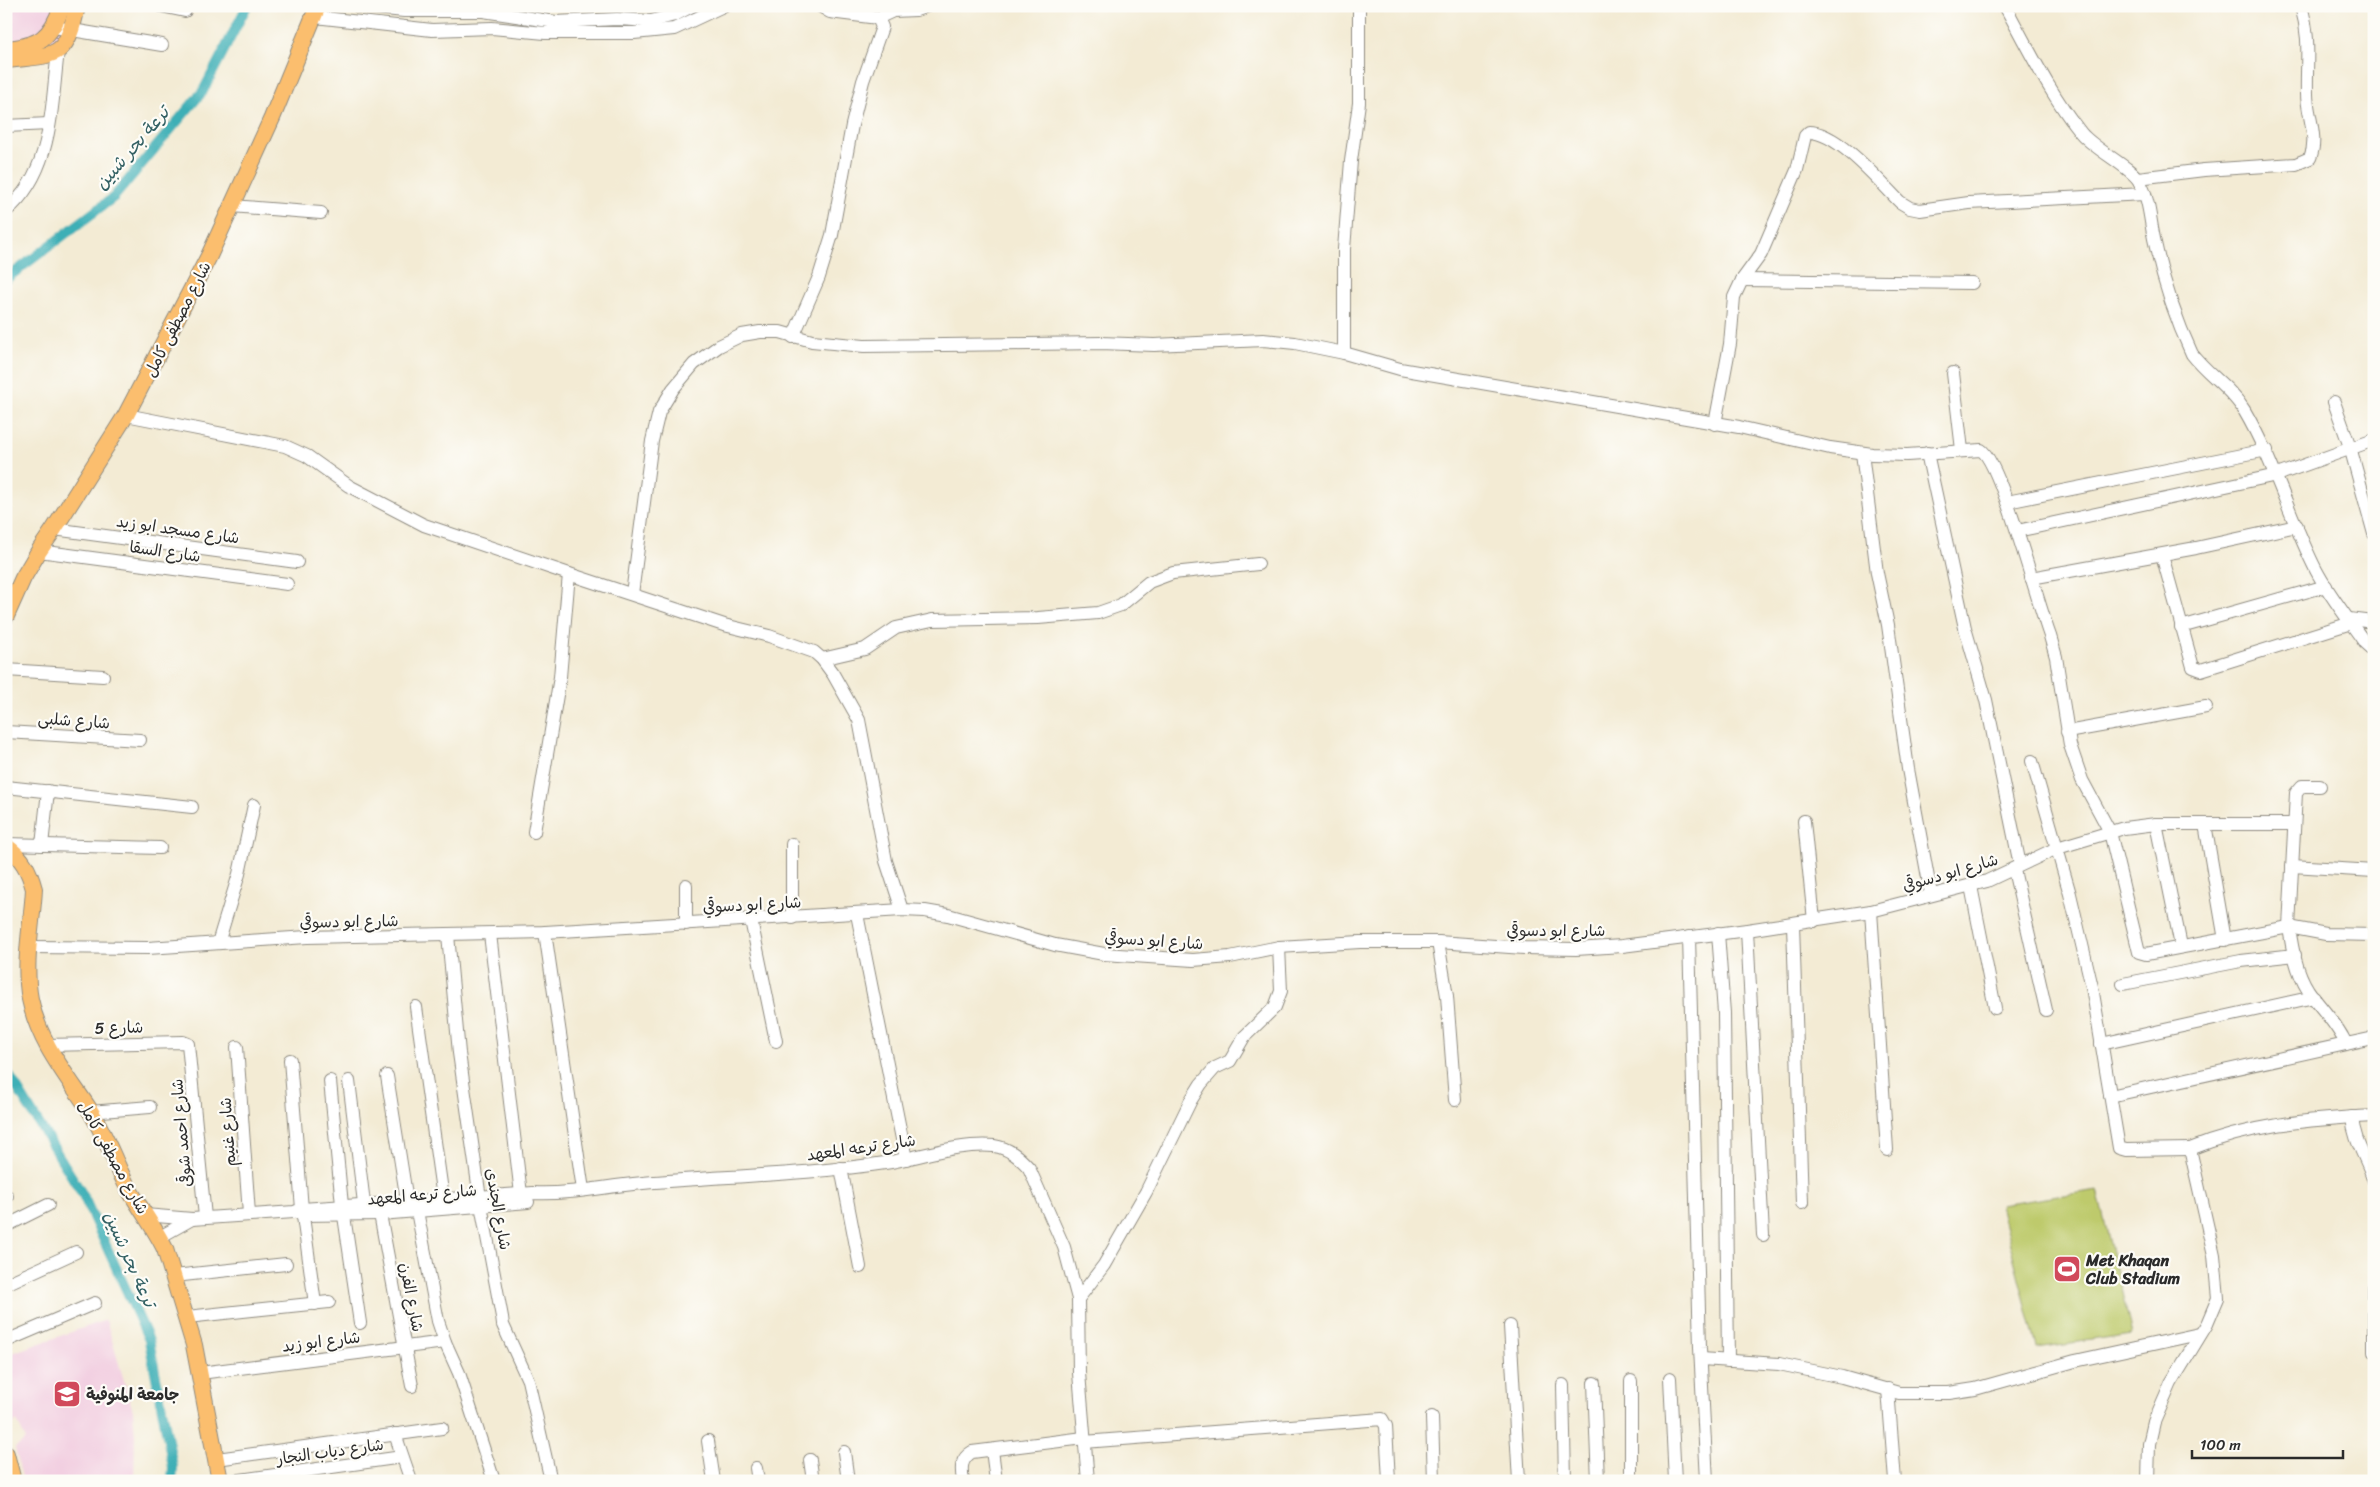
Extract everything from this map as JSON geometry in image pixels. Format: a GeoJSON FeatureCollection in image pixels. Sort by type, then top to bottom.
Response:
{"type":"FeatureCollection","features":[{"type":"Feature","properties":{"kind":"main road"},"geometry":{"type":"LineString","coordinates":[[6,49],[29,46],[51,31],[62,6]]}},
{"type":"Feature","properties":{"kind":"main road"},"geometry":{"type":"LineString","coordinates":[[6,60],[43,56],[58,52],[64,47],[72,31],[77,6]]}},
{"type":"Feature","properties":{"kind":"main road","name":"شارع مصطفى كامل"},"geometry":{"type":"LineString","coordinates":[[6,616],[23,578],[39,551],[126,415],[209,256],[316,12]]}},
{"type":"Feature","properties":{"kind":"main road","name":"شارع مصطفى كامل"},"geometry":{"type":"LineString","coordinates":[[6,845],[24,863],[34,889],[28,947],[27,976],[30,1000],[47,1045],[90,1112],[127,1184],[160,1237],[187,1317],[200,1373],[220,1481]]}},
{"type":"Feature","properties":{"kind":"main road"},"geometry":{"type":"LineString","coordinates":[[6,1454],[13,1481]]}},
{"type":"Feature","properties":{"kind":"street"},"geometry":{"type":"LineString","coordinates":[[161,6],[185,12]]}},
{"type":"Feature","properties":{"kind":"street"},"geometry":{"type":"LineString","coordinates":[[358,6],[404,12],[477,10],[556,22],[617,19],[650,21],[675,15],[692,6]]}},
{"type":"Feature","properties":{"kind":"street"},"geometry":{"type":"LineString","coordinates":[[316,12],[426,30],[492,28],[545,33],[634,32],[674,28],[723,6]]}},
{"type":"Feature","properties":{"kind":"street"},"geometry":{"type":"LineString","coordinates":[[820,6],[830,12],[878,18],[893,12],[916,10],[927,6]]}},
{"type":"Feature","properties":{"kind":"street"},"geometry":{"type":"LineString","coordinates":[[1344,353],[1344,249],[1350,161],[1359,103],[1359,6]]}},
{"type":"Feature","properties":{"kind":"street"},"geometry":{"type":"LineString","coordinates":[[2005,6],[2042,76],[2081,132],[2089,142],[2138,178],[2145,194],[2155,244],[2179,323],[2192,354],[2198,363],[2234,394],[2266,450],[2316,571],[2350,621],[2374,651]]}},
{"type":"Feature","properties":{"kind":"street"},"geometry":{"type":"LineString","coordinates":[[2138,178],[2204,170],[2296,164],[2310,158],[2313,126],[2307,93],[2309,39],[2301,6]]}},
{"type":"Feature","properties":{"kind":"street"},"geometry":{"type":"LineString","coordinates":[[794,337],[819,277],[832,235],[852,125],[863,81],[882,27],[881,20],[878,18]]}},
{"type":"Feature","properties":{"kind":"street"},"geometry":{"type":"LineString","coordinates":[[51,31],[72,31],[162,45]]}},
{"type":"Feature","properties":{"kind":"street"},"geometry":{"type":"LineString","coordinates":[[9,207],[24,192],[38,167],[49,124],[58,52]]}},
{"type":"Feature","properties":{"kind":"street"},"geometry":{"type":"LineString","coordinates":[[6,126],[49,124]]}},
{"type":"Feature","properties":{"kind":"street"},"geometry":{"type":"LineString","coordinates":[[1716,424],[1730,344],[1734,297],[1742,280],[1761,254],[1797,170],[1806,136],[1809,132],[1830,139],[1845,149],[1900,202],[1910,208],[1920,210],[1969,202],[2145,194]]}},
{"type":"Feature","properties":{"kind":"street"},"geometry":{"type":"LineString","coordinates":[[232,206],[321,213]]}},
{"type":"Feature","properties":{"kind":"street"},"geometry":{"type":"LineString","coordinates":[[1742,280],[1972,283]]}},
{"type":"Feature","properties":{"kind":"street"},"geometry":{"type":"LineString","coordinates":[[632,594],[652,441],[659,412],[673,389],[694,364],[719,346],[742,335],[760,332],[774,332],[840,345],[864,346],[1101,343],[1154,345],[1263,340],[1295,343],[1344,353],[1400,368],[1484,381],[1739,427],[1830,448],[1862,453],[1898,455],[1976,449],[1986,453],[2017,531],[2056,657],[2067,732],[2082,780],[2110,832],[2139,952],[2146,954],[2289,927],[2326,934],[2374,935]]}},
{"type":"Feature","properties":{"kind":"street"},"geometry":{"type":"LineString","coordinates":[[1954,373],[1962,450]]}},
{"type":"Feature","properties":{"kind":"street"},"geometry":{"type":"LineString","coordinates":[[2334,402],[2350,447],[2374,534]]}},
{"type":"Feature","properties":{"kind":"street"},"geometry":{"type":"LineString","coordinates":[[126,415],[285,446],[307,456],[349,486],[424,525],[724,625],[802,647],[822,660],[845,692],[859,720],[886,862],[902,910]]}},
{"type":"Feature","properties":{"kind":"street"},"geometry":{"type":"LineString","coordinates":[[2017,531],[2277,475],[2350,447],[2374,440]]}},
{"type":"Feature","properties":{"kind":"street"},"geometry":{"type":"LineString","coordinates":[[2007,502],[2266,450]]}},
{"type":"Feature","properties":{"kind":"street"},"geometry":{"type":"LineString","coordinates":[[1862,453],[1876,573],[1888,625],[1908,769],[1931,894]]}},
{"type":"Feature","properties":{"kind":"street"},"geometry":{"type":"LineString","coordinates":[[1927,453],[1965,628],[1986,700],[2046,1010]]}},
{"type":"Feature","properties":{"kind":"street"},"geometry":{"type":"LineString","coordinates":[[2031,578],[2162,555],[2297,526]]}},
{"type":"Feature","properties":{"kind":"street","name":"شارع مسجد ابو زيد"},"geometry":{"type":"LineString","coordinates":[[54,530],[297,562]]}},
{"type":"Feature","properties":{"kind":"street","name":"شارع السقا"},"geometry":{"type":"LineString","coordinates":[[39,551],[287,584]]}},
{"type":"Feature","properties":{"kind":"street"},"geometry":{"type":"LineString","coordinates":[[2162,555],[2193,667],[2198,670],[2350,621],[2374,622]]}},
{"type":"Feature","properties":{"kind":"street"},"geometry":{"type":"LineString","coordinates":[[822,660],[866,649],[896,628],[911,624],[932,620],[1038,618],[1098,613],[1120,605],[1149,582],[1161,576],[1173,573],[1258,564]]}},
{"type":"Feature","properties":{"kind":"street"},"geometry":{"type":"LineString","coordinates":[[534,832],[560,676],[569,574]]}},
{"type":"Feature","properties":{"kind":"street"},"geometry":{"type":"LineString","coordinates":[[2181,627],[2326,586]]}},
{"type":"Feature","properties":{"kind":"street"},"geometry":{"type":"LineString","coordinates":[[6,670],[103,676]]}},
{"type":"Feature","properties":{"kind":"street"},"geometry":{"type":"LineString","coordinates":[[2067,732],[2206,707]]}},
{"type":"Feature","properties":{"kind":"street","name":"شارع شلبى"},"geometry":{"type":"LineString","coordinates":[[6,732],[140,740]]}},
{"type":"Feature","properties":{"kind":"street"},"geometry":{"type":"LineString","coordinates":[[2032,761],[2057,848],[2086,962],[2117,1141],[2121,1150],[2190,1149],[2220,1137],[2271,1126],[2374,1116]]}},
{"type":"Feature","properties":{"kind":"street"},"geometry":{"type":"LineString","coordinates":[[2320,786],[2302,786],[2298,788],[2296,793],[2289,927],[2299,971],[2346,1044]]}},
{"type":"Feature","properties":{"kind":"street"},"geometry":{"type":"LineString","coordinates":[[6,787],[192,807]]}},
{"type":"Feature","properties":{"kind":"street"},"geometry":{"type":"LineString","coordinates":[[42,845],[48,791]]}},
{"type":"Feature","properties":{"kind":"street"},"geometry":{"type":"LineString","coordinates":[[218,943],[239,874],[254,804]]}},
{"type":"Feature","properties":{"kind":"street"},"geometry":{"type":"LineString","coordinates":[[1804,821],[1814,921]]}},
{"type":"Feature","properties":{"kind":"street"},"geometry":{"type":"LineString","coordinates":[[2156,824],[2182,946]]}},
{"type":"Feature","properties":{"kind":"street","name":"شارع ابو دسوقي"},"geometry":{"type":"LineString","coordinates":[[28,947],[118,948],[307,937],[546,932],[902,910],[938,913],[1055,945],[1104,954],[1193,960],[1222,958],[1279,947],[1360,942],[1438,942],[1524,948],[1576,949],[1718,934],[1871,911],[1931,894],[1971,886],[2057,848],[2110,832],[2156,824],[2294,824]]}},
{"type":"Feature","properties":{"kind":"street"},"geometry":{"type":"LineString","coordinates":[[2206,824],[2225,940]]}},
{"type":"Feature","properties":{"kind":"street"},"geometry":{"type":"LineString","coordinates":[[792,844],[792,918]]}},
{"type":"Feature","properties":{"kind":"street"},"geometry":{"type":"LineString","coordinates":[[6,845],[160,848]]}},
{"type":"Feature","properties":{"kind":"street"},"geometry":{"type":"LineString","coordinates":[[2292,866],[2374,870]]}},
{"type":"Feature","properties":{"kind":"street"},"geometry":{"type":"LineString","coordinates":[[686,885],[686,924]]}},
{"type":"Feature","properties":{"kind":"street"},"geometry":{"type":"LineString","coordinates":[[1971,886],[1995,1008]]}},
{"type":"Feature","properties":{"kind":"street"},"geometry":{"type":"LineString","coordinates":[[1871,911],[1887,1150]]}},
{"type":"Feature","properties":{"kind":"street"},"geometry":{"type":"LineString","coordinates":[[857,914],[906,1159]]}},
{"type":"Feature","properties":{"kind":"street"},"geometry":{"type":"LineString","coordinates":[[750,920],[776,1041]]}},
{"type":"Feature","properties":{"kind":"street"},"geometry":{"type":"LineString","coordinates":[[1793,924],[1802,1203]]}},
{"type":"Feature","properties":{"kind":"street"},"geometry":{"type":"LineString","coordinates":[[1747,930],[1764,1235]]}},
{"type":"Feature","properties":{"kind":"street"},"geometry":{"type":"LineString","coordinates":[[546,932],[583,1190]]}},
{"type":"Feature","properties":{"kind":"street"},"geometry":{"type":"LineString","coordinates":[[490,934],[521,1194]]}},
{"type":"Feature","properties":{"kind":"street"},"geometry":{"type":"LineString","coordinates":[[1718,934],[1725,1059],[1728,1361]]}},
{"type":"Feature","properties":{"kind":"street","name":"شارع الجندى"},"geometry":{"type":"LineString","coordinates":[[448,935],[458,1053],[480,1200],[503,1325],[528,1380],[551,1481]]}},
{"type":"Feature","properties":{"kind":"street"},"geometry":{"type":"LineString","coordinates":[[1688,937],[1701,1359],[1707,1481]]}},
{"type":"Feature","properties":{"kind":"street"},"geometry":{"type":"LineString","coordinates":[[1438,942],[1447,996],[1455,1100]]}},
{"type":"Feature","properties":{"kind":"street"},"geometry":{"type":"LineString","coordinates":[[1078,1299],[1104,1265],[1137,1208],[1191,1100],[1201,1084],[1215,1068],[1230,1061],[1244,1037],[1275,1007],[1281,991],[1279,947]]}},
{"type":"Feature","properties":{"kind":"street"},"geometry":{"type":"LineString","coordinates":[[2123,984],[2241,961],[2295,955]]}},
{"type":"Feature","properties":{"kind":"street"},"geometry":{"type":"LineString","coordinates":[[2101,1044],[2314,997]]}},
{"type":"Feature","properties":{"kind":"street"},"geometry":{"type":"LineString","coordinates":[[416,1007],[443,1198]]}},
{"type":"Feature","properties":{"kind":"street"},"geometry":{"type":"LineString","coordinates":[[2110,1096],[2374,1038]]}},
{"type":"Feature","properties":{"kind":"street","name":"شارع 5"},"geometry":{"type":"LineString","coordinates":[[47,1045],[183,1042],[189,1046]]}},
{"type":"Feature","properties":{"kind":"street","name":"شارع احمد شوقى"},"geometry":{"type":"LineString","coordinates":[[189,1046],[198,1218]]}},
{"type":"Feature","properties":{"kind":"street","name":"شارع غنيم"},"geometry":{"type":"LineString","coordinates":[[237,1047],[249,1214]]}},
{"type":"Feature","properties":{"kind":"street"},"geometry":{"type":"LineString","coordinates":[[290,1060],[300,1212],[315,1304]]}},
{"type":"Feature","properties":{"kind":"street"},"geometry":{"type":"LineString","coordinates":[[387,1076],[407,1201]]}},
{"type":"Feature","properties":{"kind":"street"},"geometry":{"type":"LineString","coordinates":[[330,1081],[343,1210],[360,1323]]}},
{"type":"Feature","properties":{"kind":"street"},"geometry":{"type":"LineString","coordinates":[[349,1081],[364,1204]]}},
{"type":"Feature","properties":{"kind":"street"},"geometry":{"type":"LineString","coordinates":[[90,1112],[150,1107]]}},
{"type":"Feature","properties":{"kind":"street"},"geometry":{"type":"LineString","coordinates":[[2352,1117],[2357,1144],[2370,1168],[2374,1180]]}},
{"type":"Feature","properties":{"kind":"street","name":"شارع ترعه المعهد"},"geometry":{"type":"LineString","coordinates":[[343,1210],[364,1204],[417,1211],[521,1194],[551,1194],[641,1183],[841,1168],[906,1159],[948,1150],[994,1146],[1008,1150],[1019,1157],[1028,1168],[1064,1247],[1078,1299],[1079,1373],[1088,1481]]}},
{"type":"Feature","properties":{"kind":"street"},"geometry":{"type":"LineString","coordinates":[[2148,1481],[2149,1444],[2154,1422],[2171,1383],[2199,1334],[2207,1324],[2218,1298],[2214,1255],[2190,1149]]}},
{"type":"Feature","properties":{"kind":"street"},"geometry":{"type":"LineString","coordinates":[[841,1168],[860,1267]]}},
{"type":"Feature","properties":{"kind":"street","name":"شارع ترعه المعهد"},"geometry":{"type":"LineString","coordinates":[[146,1214],[198,1218],[343,1210],[380,1214],[407,1201],[443,1198],[535,1201],[551,1194]]}},
{"type":"Feature","properties":{"kind":"street"},"geometry":{"type":"LineString","coordinates":[[6,1226],[48,1205]]}},
{"type":"Feature","properties":{"kind":"street"},"geometry":{"type":"LineString","coordinates":[[417,1211],[438,1320],[494,1481]]}},
{"type":"Feature","properties":{"kind":"street","name":"شارع الفرن"},"geometry":{"type":"LineString","coordinates":[[380,1214],[412,1386]]}},
{"type":"Feature","properties":{"kind":"street","name":"شارع ترعه المعهد"},"geometry":{"type":"LineString","coordinates":[[160,1237],[198,1218]]}},
{"type":"Feature","properties":{"kind":"street"},"geometry":{"type":"LineString","coordinates":[[6,1284],[76,1252]]}},
{"type":"Feature","properties":{"kind":"street"},"geometry":{"type":"LineString","coordinates":[[174,1276],[286,1264]]}},
{"type":"Feature","properties":{"kind":"street"},"geometry":{"type":"LineString","coordinates":[[2374,1289],[2374,1351]]}},
{"type":"Feature","properties":{"kind":"street"},"geometry":{"type":"LineString","coordinates":[[187,1317],[329,1302]]}},
{"type":"Feature","properties":{"kind":"street"},"geometry":{"type":"LineString","coordinates":[[6,1341],[95,1303]]}},
{"type":"Feature","properties":{"kind":"street"},"geometry":{"type":"LineString","coordinates":[[1510,1326],[1519,1481]]}},
{"type":"Feature","properties":{"kind":"street"},"geometry":{"type":"LineString","coordinates":[[1701,1359],[1779,1364],[1917,1394],[1949,1393],[1975,1389],[2075,1361],[2199,1334]]}},
{"type":"Feature","properties":{"kind":"street","name":"شارع ابو زيد"},"geometry":{"type":"LineString","coordinates":[[200,1373],[445,1342]]}},
{"type":"Feature","properties":{"kind":"street"},"geometry":{"type":"LineString","coordinates":[[1670,1378],[1675,1481]]}},
{"type":"Feature","properties":{"kind":"street"},"geometry":{"type":"LineString","coordinates":[[1631,1381],[1631,1481]]}},
{"type":"Feature","properties":{"kind":"street"},"geometry":{"type":"LineString","coordinates":[[1594,1383],[1598,1481]]}},
{"type":"Feature","properties":{"kind":"street"},"geometry":{"type":"LineString","coordinates":[[1563,1385],[1565,1481]]}},
{"type":"Feature","properties":{"kind":"street"},"geometry":{"type":"LineString","coordinates":[[1888,1389],[1896,1481]]}},
{"type":"Feature","properties":{"kind":"street"},"geometry":{"type":"LineString","coordinates":[[1432,1417],[1434,1481]]}},
{"type":"Feature","properties":{"kind":"street"},"geometry":{"type":"LineString","coordinates":[[962,1481],[961,1467],[966,1456],[972,1452],[1084,1440],[1379,1418],[1385,1421],[1386,1426],[1389,1481]]}},
{"type":"Feature","properties":{"kind":"street"},"geometry":{"type":"LineString","coordinates":[[217,1459],[442,1428]]}},
{"type":"Feature","properties":{"kind":"street"},"geometry":{"type":"LineString","coordinates":[[396,1434],[411,1481]]}},
{"type":"Feature","properties":{"kind":"street"},"geometry":{"type":"LineString","coordinates":[[708,1441],[714,1481]]}},
{"type":"Feature","properties":{"kind":"street"},"geometry":{"type":"LineString","coordinates":[[992,1450],[996,1481]]}},
{"type":"Feature","properties":{"kind":"street"},"geometry":{"type":"LineString","coordinates":[[844,1452],[848,1481]]}},
{"type":"Feature","properties":{"kind":"street","name":"شارع دياب النجار"},"geometry":{"type":"LineString","coordinates":[[233,1481],[402,1457]]}},
{"type":"Feature","properties":{"kind":"street"},"geometry":{"type":"LineString","coordinates":[[810,1460],[813,1481]]}},
{"type":"Feature","properties":{"kind":"shaded area"},"geometry":{"type":"Polygon","coordinates":[[[6,6],[68,6],[58,49],[6,50],[6,6]]]}},
{"type":"Feature","properties":{"kind":"shaded area","name":"جامعة المنوفية"},"geometry":{"type":"Polygon","coordinates":[[[106,1320],[133,1411],[135,1436],[134,1481],[23,1481],[15,1448],[26,1440],[17,1421],[11,1425],[6,1412],[6,1355],[106,1320]]]}},
{"type":"Feature","properties":{"kind":"green space","name":"Met Khaqan Club Stadium"},"geometry":{"type":"Polygon","coordinates":[[[2097,1190],[2132,1334],[2037,1348],[2000,1205],[2097,1190]]]}},
{"type":"Feature","properties":{"kind":"waterway","name":"ترعة بحر شبين"},"geometry":{"type":"LineString","coordinates":[[6,279],[114,197],[203,91],[247,6]]}},
{"type":"Feature","properties":{"kind":"waterway","name":"ترعة بحر شبين"},"geometry":{"type":"LineString","coordinates":[[6,1070],[83,1195],[149,1340],[173,1467],[172,1481]]}},
{"type":"Feature","properties":{"kind":"place","name":"Met Khaqan Club Stadium"},"geometry":{"type":"Point","coordinates":[2067,1269]}},
{"type":"Feature","properties":{"kind":"place","name":"جامعة المنوفية"},"geometry":{"type":"Point","coordinates":[67,1394]}}]}
